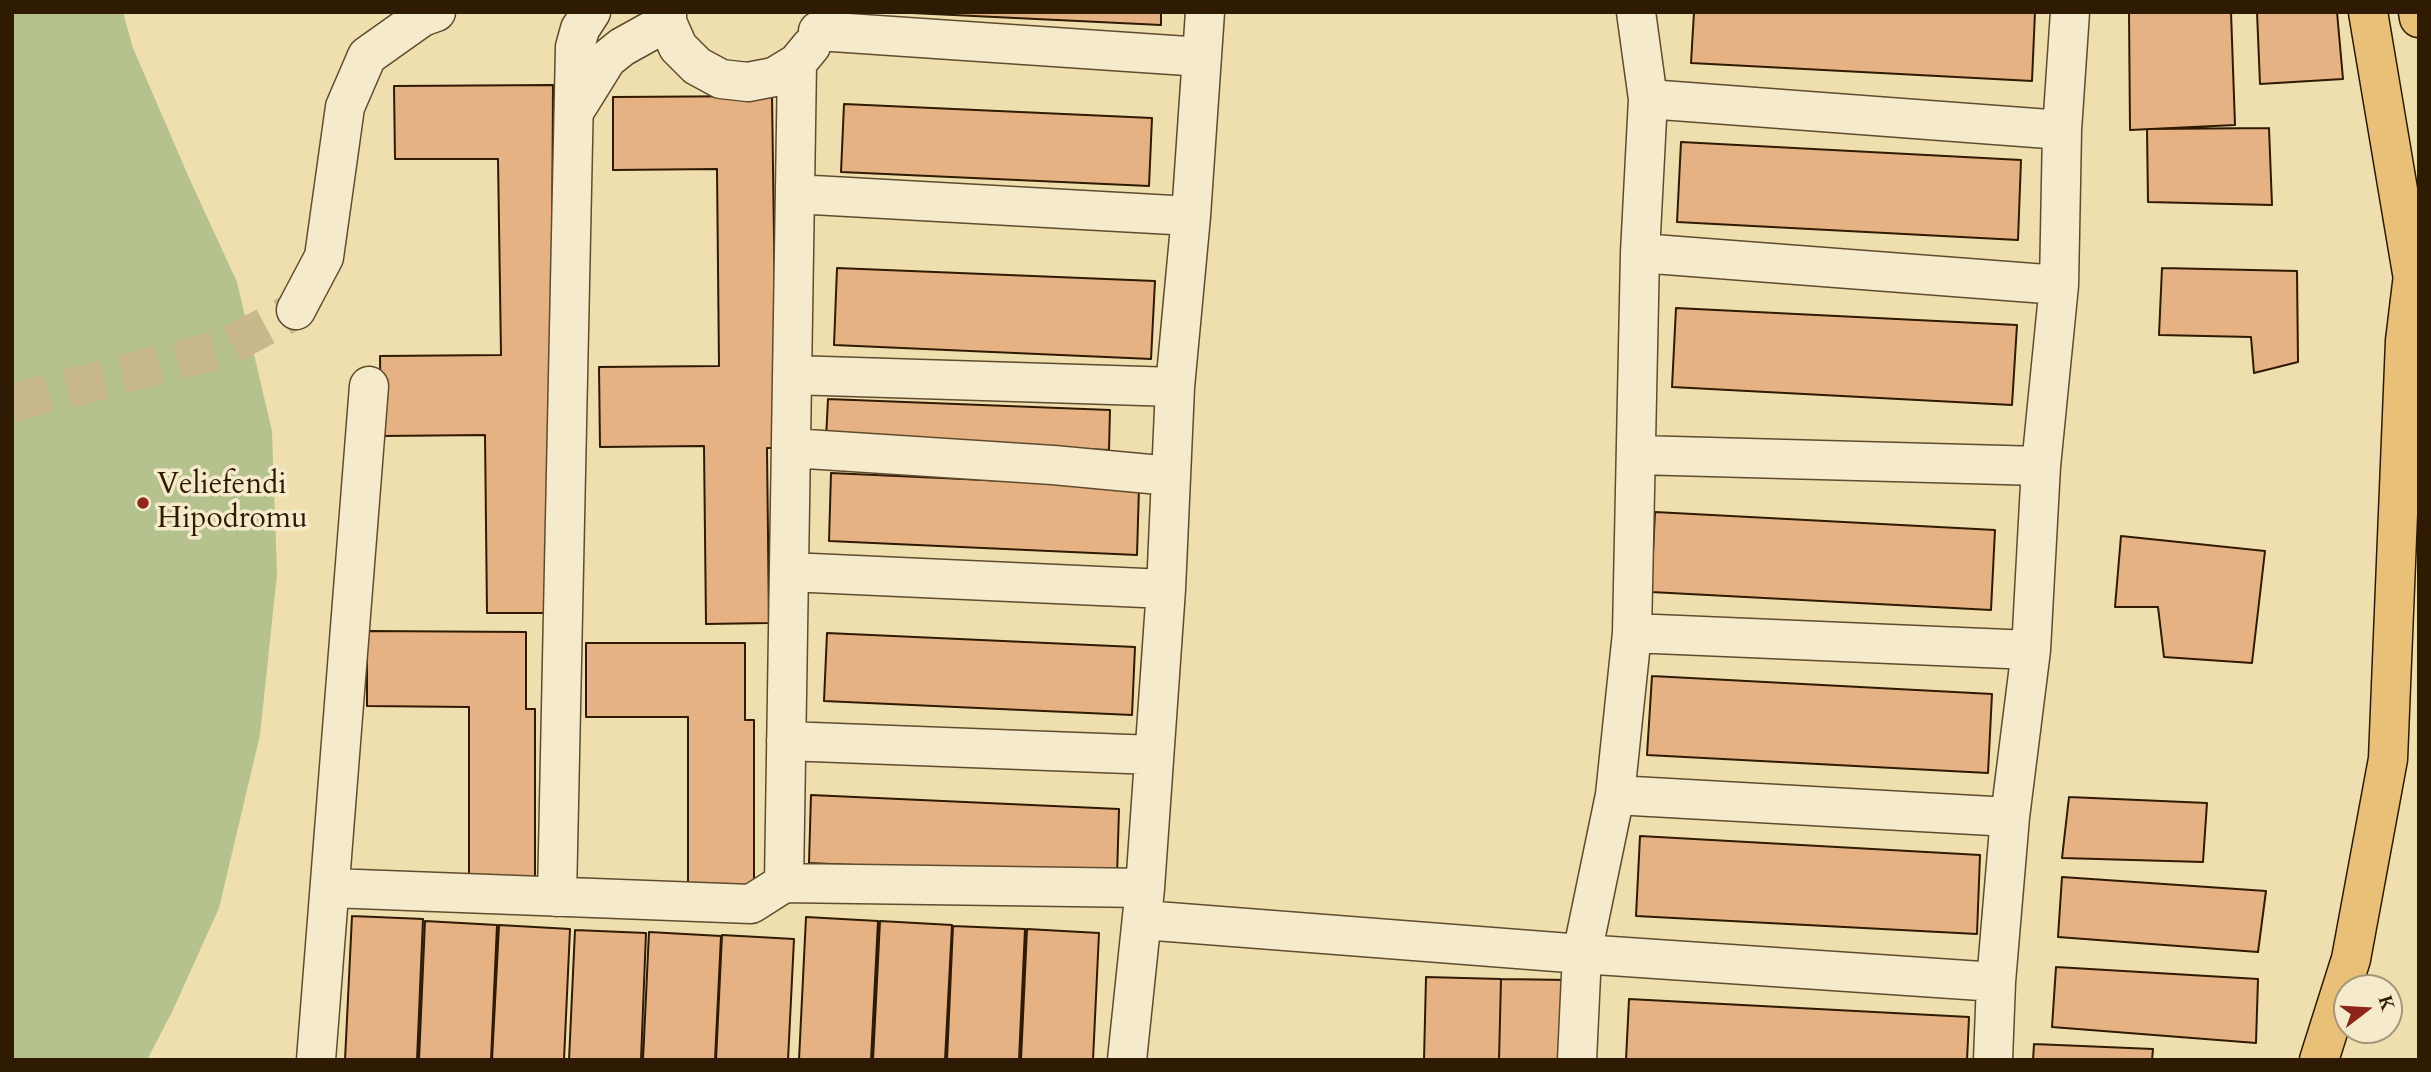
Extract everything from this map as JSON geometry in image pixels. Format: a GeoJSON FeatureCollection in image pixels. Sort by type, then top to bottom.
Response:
{"type":"FeatureCollection","features":[{"type":"Feature","properties":{"kind":"main road"},"geometry":{"type":"LineString","coordinates":[[2319,1060],[2351,959],[2388,759],[2406,341],[2417,263],[2368,12]]}},
{"type":"Feature","properties":{"kind":"main road"},"geometry":{"type":"LineString","coordinates":[[2418,12],[2419,18]]}},
{"type":"Feature","properties":{"kind":"lane"},"geometry":{"type":"LineString","coordinates":[[296,310],[324,257],[345,107],[367,56],[422,17],[436,12]]}},
{"type":"Feature","properties":{"kind":"lane"},"geometry":{"type":"LineString","coordinates":[[557,897],[575,47],[580,29],[591,12]]}},
{"type":"Feature","properties":{"kind":"lane"},"geometry":{"type":"LineString","coordinates":[[1127,1060],[1144,904],[1166,589],[1175,387],[1191,216],[1205,12]]}},
{"type":"Feature","properties":{"kind":"lane"},"geometry":{"type":"LineString","coordinates":[[1577,1060],[1582,954],[1615,795],[1632,633],[1640,253],[1648,99],[1636,12]]}},
{"type":"Feature","properties":{"kind":"lane"},"geometry":{"type":"LineString","coordinates":[[1993,1060],[1996,982],[2010,817],[2031,650],[2041,466],[2059,285],[2062,130],[2070,12]]}},
{"type":"Feature","properties":{"kind":"lane"},"geometry":{"type":"LineString","coordinates":[[574,112],[607,59],[667,17],[678,47],[697,66],[721,79],[748,82],[774,77],[797,63],[814,42],[821,22],[1202,57]]}},
{"type":"Feature","properties":{"kind":"lane"},"geometry":{"type":"LineString","coordinates":[[783,883],[797,63]]}},
{"type":"Feature","properties":{"kind":"lane"},"geometry":{"type":"LineString","coordinates":[[1648,99],[2062,130]]}},
{"type":"Feature","properties":{"kind":"lane"},"geometry":{"type":"LineString","coordinates":[[795,194],[1191,216]]}},
{"type":"Feature","properties":{"kind":"lane"},"geometry":{"type":"LineString","coordinates":[[1640,253],[2059,285]]}},
{"type":"Feature","properties":{"kind":"lane"},"geometry":{"type":"LineString","coordinates":[[792,375],[1175,387]]}},
{"type":"Feature","properties":{"kind":"lane"},"geometry":{"type":"LineString","coordinates":[[316,1060],[369,386]]}},
{"type":"Feature","properties":{"kind":"lane"},"geometry":{"type":"LineString","coordinates":[[791,448],[1054,465],[1171,476]]}},
{"type":"Feature","properties":{"kind":"lane"},"geometry":{"type":"LineString","coordinates":[[1637,454],[2041,466]]}},
{"type":"Feature","properties":{"kind":"lane"},"geometry":{"type":"LineString","coordinates":[[789,572],[1166,589]]}},
{"type":"Feature","properties":{"kind":"lane"},"geometry":{"type":"LineString","coordinates":[[1632,633],[2031,650]]}},
{"type":"Feature","properties":{"kind":"lane"},"geometry":{"type":"LineString","coordinates":[[786,741],[1154,755]]}},
{"type":"Feature","properties":{"kind":"lane"},"geometry":{"type":"LineString","coordinates":[[1615,795],[2010,817]]}},
{"type":"Feature","properties":{"kind":"lane"},"geometry":{"type":"LineString","coordinates":[[331,888],[751,904],[783,883],[1144,904],[1582,954],[1996,982]]}},
{"type":"Feature","properties":{"kind":"green space","name":"Veliefendi Hipodromu"},"geometry":{"type":"Polygon","coordinates":[[[12,12],[123,12],[133,48],[237,282],[272,431],[277,574],[260,735],[219,908],[147,1060],[12,1060],[12,12]]]}},
{"type":"Feature","properties":{"kind":"building"},"geometry":{"type":"Polygon","coordinates":[[[891,12],[1161,12],[1161,25],[891,12]]]}},
{"type":"Feature","properties":{"kind":"building"},"geometry":{"type":"Polygon","coordinates":[[[1694,12],[2035,12],[2032,81],[1691,63],[1694,12]]]}},
{"type":"Feature","properties":{"kind":"building"},"geometry":{"type":"Polygon","coordinates":[[[2129,12],[2231,12],[2235,125],[2130,130],[2129,12]]]}},
{"type":"Feature","properties":{"kind":"building"},"geometry":{"type":"Polygon","coordinates":[[[2257,12],[2337,12],[2343,79],[2260,84],[2257,12]]]}},
{"type":"Feature","properties":{"kind":"building"},"geometry":{"type":"Polygon","coordinates":[[[553,85],[550,613],[487,613],[485,435],[381,436],[380,356],[501,355],[498,159],[395,159],[394,86],[553,85]]]}},
{"type":"Feature","properties":{"kind":"building"},"geometry":{"type":"Polygon","coordinates":[[[772,96],[777,448],[767,448],[769,623],[706,624],[704,446],[600,447],[599,367],[719,366],[717,169],[613,170],[613,97],[772,96]]]}},
{"type":"Feature","properties":{"kind":"building"},"geometry":{"type":"Polygon","coordinates":[[[844,104],[1152,118],[1149,186],[841,172],[844,104]]]}},
{"type":"Feature","properties":{"kind":"building"},"geometry":{"type":"Polygon","coordinates":[[[2269,128],[2272,205],[2148,202],[2147,129],[2269,128]]]}},
{"type":"Feature","properties":{"kind":"building"},"geometry":{"type":"Polygon","coordinates":[[[1681,142],[2021,160],[2018,240],[1677,222],[1681,142]]]}},
{"type":"Feature","properties":{"kind":"building"},"geometry":{"type":"Polygon","coordinates":[[[837,268],[1155,281],[1151,359],[834,345],[837,268]]]}},
{"type":"Feature","properties":{"kind":"building"},"geometry":{"type":"Polygon","coordinates":[[[2162,268],[2297,271],[2298,362],[2254,373],[2251,337],[2159,335],[2162,268]]]}},
{"type":"Feature","properties":{"kind":"building"},"geometry":{"type":"Polygon","coordinates":[[[1676,308],[2017,325],[2012,405],[1672,387],[1676,308]]]}},
{"type":"Feature","properties":{"kind":"building"},"geometry":{"type":"Polygon","coordinates":[[[828,399],[1110,410],[1109,450],[826,439],[828,399]]]}},
{"type":"Feature","properties":{"kind":"building"},"geometry":{"type":"Polygon","coordinates":[[[831,473],[1139,487],[1137,555],[829,541],[831,473]]]}},
{"type":"Feature","properties":{"kind":"building"},"geometry":{"type":"Polygon","coordinates":[[[1655,512],[1995,530],[1991,610],[1651,592],[1655,512]]]}},
{"type":"Feature","properties":{"kind":"building"},"geometry":{"type":"Polygon","coordinates":[[[2121,536],[2265,551],[2252,663],[2164,657],[2158,607],[2115,607],[2121,536]]]}},
{"type":"Feature","properties":{"kind":"building"},"geometry":{"type":"Polygon","coordinates":[[[367,631],[526,632],[526,709],[535,709],[535,881],[469,881],[469,707],[367,706],[367,631]]]}},
{"type":"Feature","properties":{"kind":"building"},"geometry":{"type":"Polygon","coordinates":[[[827,633],[1135,647],[1132,715],[824,701],[827,633]]]}},
{"type":"Feature","properties":{"kind":"building"},"geometry":{"type":"Polygon","coordinates":[[[586,643],[745,643],[745,720],[754,720],[754,892],[688,892],[688,717],[586,717],[586,643]]]}},
{"type":"Feature","properties":{"kind":"building"},"geometry":{"type":"Polygon","coordinates":[[[1652,676],[1992,694],[1988,773],[1647,755],[1652,676]]]}},
{"type":"Feature","properties":{"kind":"building"},"geometry":{"type":"Polygon","coordinates":[[[811,795],[1119,809],[1117,877],[809,863],[811,795]]]}},
{"type":"Feature","properties":{"kind":"building"},"geometry":{"type":"Polygon","coordinates":[[[2069,797],[2207,803],[2203,862],[2062,858],[2069,797]]]}},
{"type":"Feature","properties":{"kind":"building"},"geometry":{"type":"Polygon","coordinates":[[[1640,836],[1980,855],[1977,934],[1636,916],[1640,836]]]}},
{"type":"Feature","properties":{"kind":"building"},"geometry":{"type":"Polygon","coordinates":[[[2062,877],[2266,891],[2258,952],[2058,937],[2062,877]]]}},
{"type":"Feature","properties":{"kind":"building"},"geometry":{"type":"Polygon","coordinates":[[[352,916],[423,919],[417,1060],[345,1060],[352,916]]]}},
{"type":"Feature","properties":{"kind":"building"},"geometry":{"type":"Polygon","coordinates":[[[806,917],[878,921],[871,1060],[799,1060],[806,917]]]}},
{"type":"Feature","properties":{"kind":"building"},"geometry":{"type":"Polygon","coordinates":[[[425,921],[497,925],[491,1060],[419,1060],[425,921]]]}},
{"type":"Feature","properties":{"kind":"building"},"geometry":{"type":"Polygon","coordinates":[[[880,921],[952,925],[945,1060],[873,1060],[880,921]]]}},
{"type":"Feature","properties":{"kind":"building"},"geometry":{"type":"Polygon","coordinates":[[[499,925],[570,929],[564,1060],[492,1060],[499,925]]]}},
{"type":"Feature","properties":{"kind":"building"},"geometry":{"type":"Polygon","coordinates":[[[953,926],[1025,929],[1019,1060],[947,1060],[953,926]]]}},
{"type":"Feature","properties":{"kind":"building"},"geometry":{"type":"Polygon","coordinates":[[[1027,929],[1099,933],[1093,1060],[1021,1060],[1027,929]]]}},
{"type":"Feature","properties":{"kind":"building"},"geometry":{"type":"Polygon","coordinates":[[[575,930],[646,933],[641,1060],[569,1060],[575,930]]]}},
{"type":"Feature","properties":{"kind":"building"},"geometry":{"type":"Polygon","coordinates":[[[649,932],[721,936],[715,1060],[643,1060],[649,932]]]}},
{"type":"Feature","properties":{"kind":"building"},"geometry":{"type":"Polygon","coordinates":[[[722,935],[794,939],[788,1060],[716,1060],[722,935]]]}},
{"type":"Feature","properties":{"kind":"building"},"geometry":{"type":"Polygon","coordinates":[[[2056,967],[2258,979],[2256,1043],[2052,1027],[2056,967]]]}},
{"type":"Feature","properties":{"kind":"building"},"geometry":{"type":"Polygon","coordinates":[[[1426,977],[1501,979],[1499,1060],[1424,1060],[1426,977]]]}},
{"type":"Feature","properties":{"kind":"building"},"geometry":{"type":"Polygon","coordinates":[[[1501,979],[1570,980],[1569,1060],[1499,1060],[1501,979]]]}},
{"type":"Feature","properties":{"kind":"building"},"geometry":{"type":"Polygon","coordinates":[[[1629,999],[1969,1017],[1967,1060],[1626,1060],[1629,999]]]}},
{"type":"Feature","properties":{"kind":"building"},"geometry":{"type":"Polygon","coordinates":[[[2034,1044],[2153,1049],[2152,1060],[2033,1060],[2034,1044]]]}},
{"type":"Feature","properties":{"kind":"tunnel"},"geometry":{"type":"LineString","coordinates":[[12,403],[225,348],[296,310]]}},
{"type":"Feature","properties":{"kind":"place","name":"Veliefendi Hipodromu"},"geometry":{"type":"Point","coordinates":[143,503]}}]}
